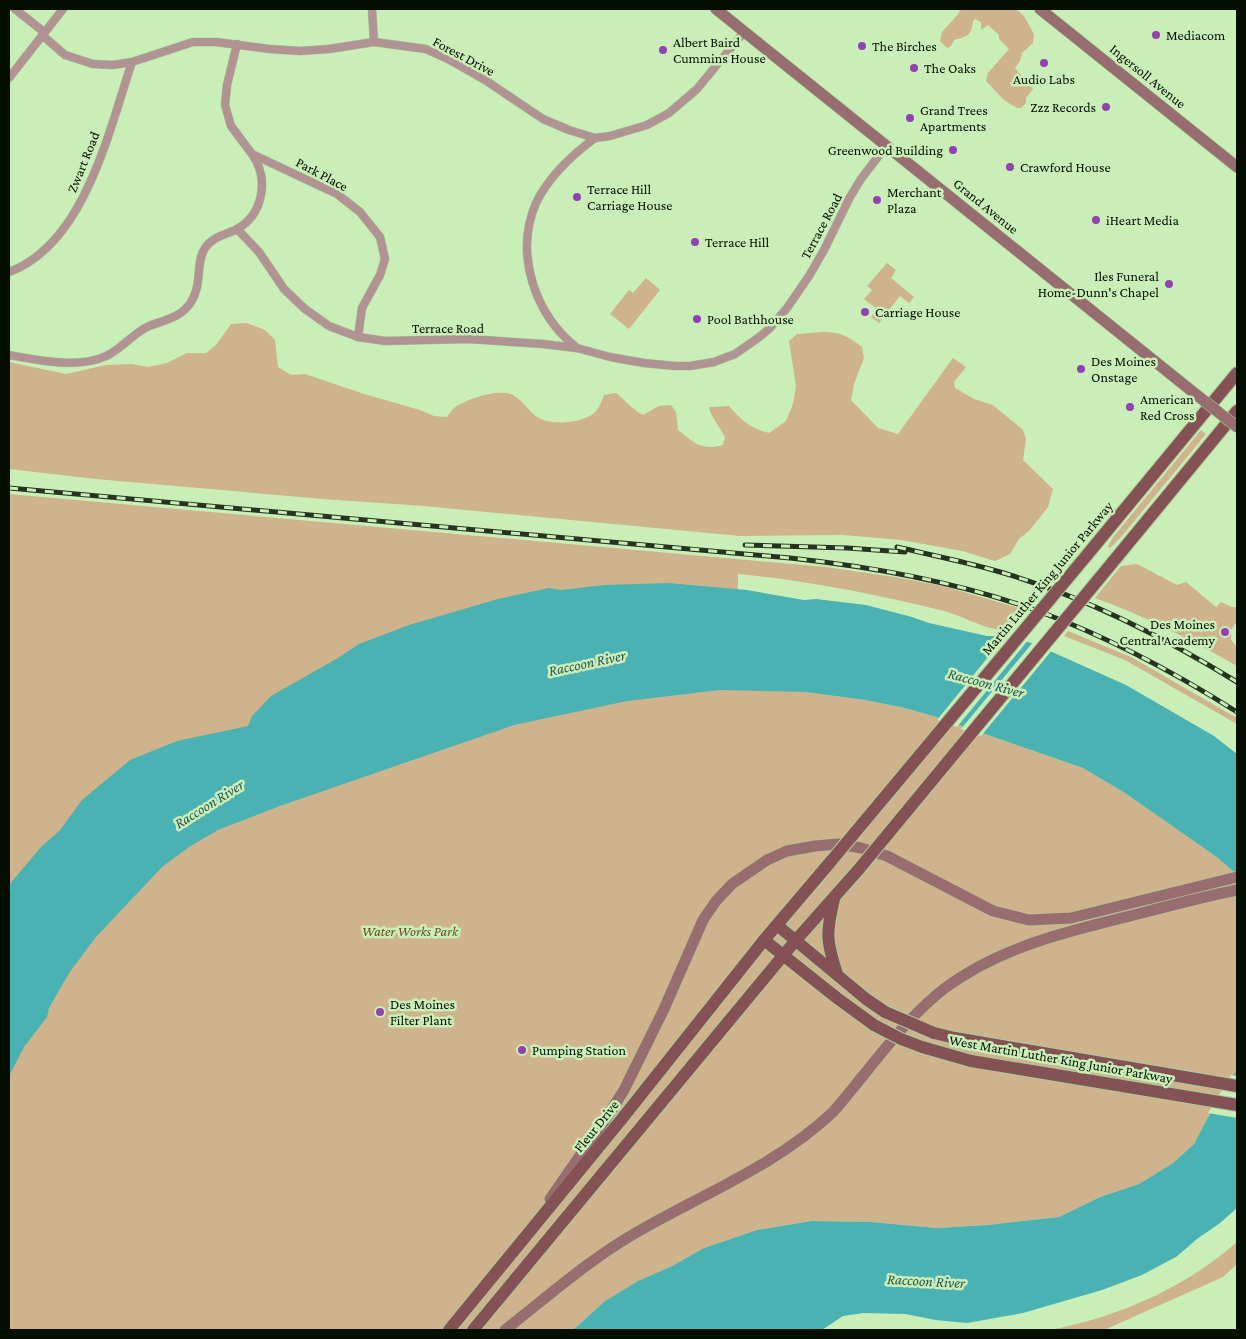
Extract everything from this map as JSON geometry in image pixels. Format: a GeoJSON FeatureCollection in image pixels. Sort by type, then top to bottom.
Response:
{"type":"FeatureCollection","features":[{"type":"Feature","properties":{"kind":"main road","name":"Grand Avenue"},"geometry":{"type":"LineString","coordinates":[[716,9],[1237,427]]}},
{"type":"Feature","properties":{"kind":"main road","name":"Ingersoll Avenue"},"geometry":{"type":"LineString","coordinates":[[1040,9],[1237,167]]}},
{"type":"Feature","properties":{"kind":"main road","name":"Martin Luther King Junior Parkway"},"geometry":{"type":"LineString","coordinates":[[764,940],[1237,373]]}},
{"type":"Feature","properties":{"kind":"main road"},"geometry":{"type":"LineString","coordinates":[[474,1330],[796,940],[859,869],[1237,411]]}},
{"type":"Feature","properties":{"kind":"main road"},"geometry":{"type":"LineString","coordinates":[[506,1262],[624,1090],[664,1009],[703,920],[716,901],[732,884],[767,860],[787,850],[838,844],[861,848],[887,856],[993,911],[1029,920],[1099,917],[1237,890]]}},
{"type":"Feature","properties":{"kind":"main road"},"geometry":{"type":"LineString","coordinates":[[505,1330],[618,1243],[776,1157],[816,1128],[924,1006],[976,967],[1009,951],[1099,917],[1237,877]]}},
{"type":"Feature","properties":{"kind":"main road"},"geometry":{"type":"LineString","coordinates":[[834,896],[827,931],[828,944],[837,974]]}},
{"type":"Feature","properties":{"kind":"main road","name":"West Martin Luther King Junior Parkway"},"geometry":{"type":"LineString","coordinates":[[777,925],[866,999],[885,1012],[934,1033],[1237,1086]]}},
{"type":"Feature","properties":{"kind":"main road","name":"West Martin Luther King Junior Parkway"},"geometry":{"type":"LineString","coordinates":[[764,940],[874,1025],[922,1047],[971,1061],[1237,1105]]}},
{"type":"Feature","properties":{"kind":"main road","name":"Fleur Drive"},"geometry":{"type":"LineString","coordinates":[[450,1330],[764,940]]}},
{"type":"Feature","properties":{"kind":"street","name":"Forest Drive"},"geometry":{"type":"LineString","coordinates":[[15,9],[65,55],[84,62],[113,65],[132,62],[193,42],[216,42],[300,51],[329,49],[374,42],[426,49],[485,80],[543,119],[576,133],[595,138],[610,136],[647,125],[669,113],[697,90],[744,32]]}},
{"type":"Feature","properties":{"kind":"street"},"geometry":{"type":"LineString","coordinates":[[9,78],[64,9]]}},
{"type":"Feature","properties":{"kind":"street"},"geometry":{"type":"LineString","coordinates":[[372,9],[374,42]]}},
{"type":"Feature","properties":{"kind":"street","name":"Park Place"},"geometry":{"type":"LineString","coordinates":[[237,44],[227,85],[225,105],[231,126],[252,154],[337,194],[360,212],[380,237],[385,259],[380,275],[362,308],[358,337]]}},
{"type":"Feature","properties":{"kind":"street","name":"Zwart Road"},"geometry":{"type":"LineString","coordinates":[[9,272],[36,256],[48,246],[76,210],[96,170],[132,62]]}},
{"type":"Feature","properties":{"kind":"street"},"geometry":{"type":"LineString","coordinates":[[577,348],[563,337],[542,308],[530,273],[528,237],[532,213],[543,191],[567,163],[595,138]]}},
{"type":"Feature","properties":{"kind":"street","name":"Terrace Road"},"geometry":{"type":"LineString","coordinates":[[237,229],[259,252],[284,288],[304,310],[329,326],[358,337],[385,341],[468,339],[577,348],[627,360],[674,366],[690,366],[714,362],[747,347],[769,329],[787,308],[824,251],[850,197],[861,179],[887,146]]}},
{"type":"Feature","properties":{"kind":"street"},"geometry":{"type":"LineString","coordinates":[[9,355],[38,360],[90,362],[107,356],[140,331],[171,319],[184,311],[197,290],[199,261],[205,248],[215,237],[237,229],[248,221],[262,195],[260,168],[252,154]]}},
{"type":"Feature","properties":{"kind":"green space"},"geometry":{"type":"Polygon","coordinates":[[[959,9],[1016,9],[1024,16],[1034,34],[1033,43],[1022,53],[1020,61],[1015,68],[1033,89],[1026,98],[1026,103],[1021,108],[1017,108],[1004,100],[986,81],[988,73],[1009,49],[999,39],[999,35],[988,25],[981,30],[981,22],[975,19],[970,33],[954,40],[951,46],[947,48],[940,41],[942,32],[960,12],[959,9]]]}},
{"type":"Feature","properties":{"kind":"green space"},"geometry":{"type":"Polygon","coordinates":[[[887,263],[896,270],[891,278],[914,297],[909,303],[900,296],[879,323],[871,317],[877,309],[864,299],[872,290],[867,286],[887,263]]]}},
{"type":"Feature","properties":{"kind":"green space"},"geometry":{"type":"Polygon","coordinates":[[[646,278],[660,290],[629,329],[610,314],[629,290],[633,293],[646,278]]]}},
{"type":"Feature","properties":{"kind":"green space"},"geometry":{"type":"Polygon","coordinates":[[[247,323],[265,330],[275,340],[278,367],[291,375],[305,374],[434,416],[447,417],[454,408],[466,401],[492,394],[507,393],[521,401],[539,418],[553,422],[570,422],[586,418],[598,408],[604,395],[616,393],[632,408],[643,415],[659,406],[671,405],[676,412],[678,430],[699,445],[709,447],[723,445],[725,437],[711,414],[709,407],[729,406],[747,423],[769,433],[786,421],[793,404],[796,386],[789,341],[797,334],[831,332],[846,336],[862,347],[864,358],[854,384],[851,400],[878,428],[898,434],[953,358],[966,367],[954,382],[955,388],[974,399],[993,405],[1023,430],[1026,439],[1023,460],[1053,489],[1048,507],[1030,530],[1019,539],[1010,554],[995,561],[962,551],[901,540],[843,535],[740,536],[424,506],[96,479],[9,469],[9,362],[66,374],[106,365],[132,364],[148,367],[167,363],[187,353],[206,353],[216,345],[231,324],[247,323]]]}},
{"type":"Feature","properties":{"kind":"green space"},"geometry":{"type":"Polygon","coordinates":[[[1201,430],[1206,434],[1110,548],[1108,546],[1114,536],[1201,430]]]}},
{"type":"Feature","properties":{"kind":"green space","name":"Water Works Park"},"geometry":{"type":"Polygon","coordinates":[[[9,494],[826,567],[943,586],[1026,610],[1013,626],[1005,630],[993,629],[948,612],[890,598],[814,584],[738,574],[737,689],[805,692],[865,700],[905,708],[1083,768],[1125,793],[1218,858],[1235,873],[1237,881],[1237,1068],[1194,1144],[1173,1163],[1139,1184],[1100,1197],[1059,1217],[988,1225],[937,1228],[871,1222],[811,1221],[757,1230],[704,1248],[672,1266],[638,1281],[605,1301],[573,1330],[9,1330],[9,494]]]}},
{"type":"Feature","properties":{"kind":"green space"},"geometry":{"type":"Polygon","coordinates":[[[1137,564],[1177,585],[1186,582],[1216,607],[1221,602],[1237,607],[1237,621],[1231,630],[1231,640],[1237,647],[1237,666],[1168,629],[1095,598],[1121,566],[1137,564]]]}},
{"type":"Feature","properties":{"kind":"green space"},"geometry":{"type":"Polygon","coordinates":[[[1068,631],[1131,657],[1237,718],[1237,724],[1125,660],[1064,636],[1068,631]]]}},
{"type":"Feature","properties":{"kind":"green space"},"geometry":{"type":"Polygon","coordinates":[[[1237,1242],[1237,1264],[1223,1277],[1104,1330],[1050,1330],[1101,1317],[1150,1298],[1173,1287],[1195,1273],[1237,1242]]]}},
{"type":"Feature","properties":{"kind":"water","name":"Raccoon River"},"geometry":{"type":"Polygon","coordinates":[[[668,583],[747,590],[804,600],[816,599],[866,605],[929,623],[987,636],[997,636],[1032,643],[1126,685],[1214,736],[1237,754],[1237,881],[1235,873],[1218,858],[1125,793],[1083,768],[933,716],[865,700],[805,692],[720,690],[627,701],[514,725],[280,806],[218,830],[189,847],[162,867],[96,937],[69,973],[49,1008],[47,1017],[24,1047],[9,1076],[9,885],[41,847],[60,830],[82,800],[130,760],[177,741],[248,726],[252,716],[271,696],[359,644],[409,625],[498,599],[549,588],[561,590],[604,585],[668,583]]]}},
{"type":"Feature","properties":{"kind":"water","name":"Raccoon River"},"geometry":{"type":"Polygon","coordinates":[[[1237,1068],[1237,1208],[1176,1257],[1142,1275],[1102,1290],[1023,1313],[967,1323],[905,1314],[864,1313],[843,1316],[822,1330],[573,1330],[605,1301],[638,1281],[672,1266],[704,1248],[757,1230],[811,1221],[871,1222],[937,1228],[988,1225],[1059,1217],[1100,1197],[1139,1184],[1173,1163],[1194,1144],[1237,1068]]]}},
{"type":"Feature","properties":{"kind":"pier"},"geometry":{"type":"Polygon","coordinates":[[[1006,635],[1029,639],[957,727],[937,720],[1006,635]]]}},
{"type":"Feature","properties":{"kind":"pier"},"geometry":{"type":"Polygon","coordinates":[[[1034,641],[1053,649],[981,736],[961,729],[1034,641]]]}},
{"type":"Feature","properties":{"kind":"pier"},"geometry":{"type":"Polygon","coordinates":[[[1231,1075],[1237,1076],[1237,1118],[1208,1113],[1231,1075]]]}},
{"type":"Feature","properties":{"kind":"railway"},"geometry":{"type":"LineString","coordinates":[[9,488],[790,558],[884,571],[977,592],[1064,621],[1140,656],[1237,712]]}},
{"type":"Feature","properties":{"kind":"railway"},"geometry":{"type":"LineString","coordinates":[[745,545],[905,552]]}},
{"type":"Feature","properties":{"kind":"railway"},"geometry":{"type":"LineString","coordinates":[[897,547],[986,568],[1052,589],[1147,631],[1237,682]]}},
{"type":"Feature","properties":{"kind":"place","name":"Mediacom"},"geometry":{"type":"Point","coordinates":[1156,35]}},
{"type":"Feature","properties":{"kind":"place","name":"The Birches"},"geometry":{"type":"Point","coordinates":[862,46]}},
{"type":"Feature","properties":{"kind":"place","name":"Albert Baird Cummins House"},"geometry":{"type":"Point","coordinates":[663,50]}},
{"type":"Feature","properties":{"kind":"place","name":"Audio Labs"},"geometry":{"type":"Point","coordinates":[1044,63]}},
{"type":"Feature","properties":{"kind":"place","name":"The Oaks"},"geometry":{"type":"Point","coordinates":[914,68]}},
{"type":"Feature","properties":{"kind":"place","name":"Zzz Records"},"geometry":{"type":"Point","coordinates":[1106,107]}},
{"type":"Feature","properties":{"kind":"place","name":"Grand Trees Apartments"},"geometry":{"type":"Point","coordinates":[910,118]}},
{"type":"Feature","properties":{"kind":"place","name":"Greenwood Building"},"geometry":{"type":"Point","coordinates":[953,150]}},
{"type":"Feature","properties":{"kind":"place","name":"Crawford House"},"geometry":{"type":"Point","coordinates":[1010,167]}},
{"type":"Feature","properties":{"kind":"place","name":"Terrace Hill Carriage House"},"geometry":{"type":"Point","coordinates":[577,197]}},
{"type":"Feature","properties":{"kind":"place","name":"Merchant Plaza"},"geometry":{"type":"Point","coordinates":[877,200]}},
{"type":"Feature","properties":{"kind":"place","name":"iHeart Media"},"geometry":{"type":"Point","coordinates":[1096,220]}},
{"type":"Feature","properties":{"kind":"place","name":"Terrace Hill"},"geometry":{"type":"Point","coordinates":[695,242]}},
{"type":"Feature","properties":{"kind":"place","name":"Iles Funeral Home-Dunn's Chapel"},"geometry":{"type":"Point","coordinates":[1169,284]}},
{"type":"Feature","properties":{"kind":"place","name":"Carriage House"},"geometry":{"type":"Point","coordinates":[865,312]}},
{"type":"Feature","properties":{"kind":"place","name":"Pool Bathhouse"},"geometry":{"type":"Point","coordinates":[697,319]}},
{"type":"Feature","properties":{"kind":"place","name":"Des Moines Onstage"},"geometry":{"type":"Point","coordinates":[1081,369]}},
{"type":"Feature","properties":{"kind":"place","name":"American Red Cross"},"geometry":{"type":"Point","coordinates":[1130,407]}},
{"type":"Feature","properties":{"kind":"place","name":"Des Moines Central Academy"},"geometry":{"type":"Point","coordinates":[1225,632]}},
{"type":"Feature","properties":{"kind":"place","name":"Des Moines Filter Plant"},"geometry":{"type":"Point","coordinates":[380,1012]}},
{"type":"Feature","properties":{"kind":"place","name":"Pumping Station"},"geometry":{"type":"Point","coordinates":[522,1050]}}]}
